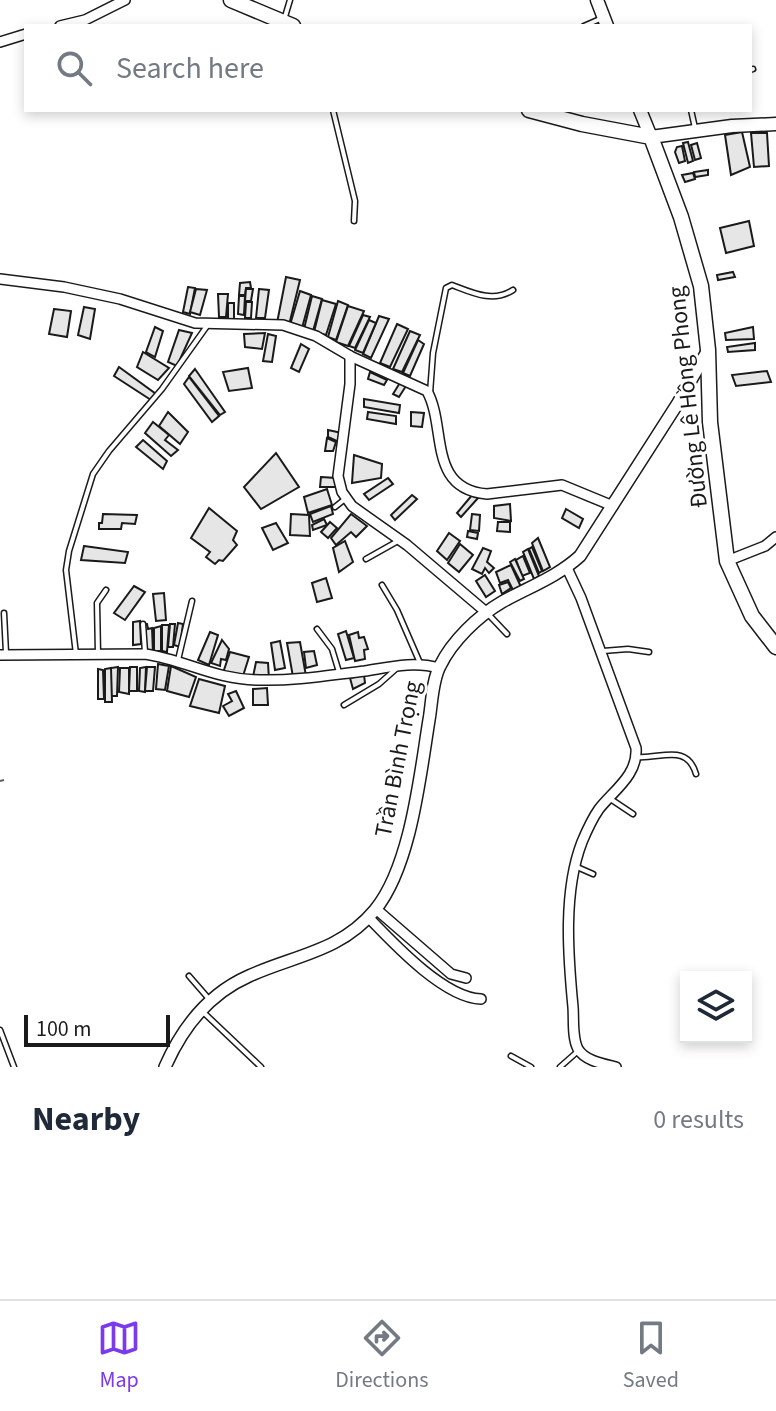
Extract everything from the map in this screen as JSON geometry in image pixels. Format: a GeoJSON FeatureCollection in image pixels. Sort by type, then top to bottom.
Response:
{"type":"FeatureCollection","features":[{"type":"Feature","properties":{"kind":"main road"},"geometry":{"type":"LineString","coordinates":[[231,0],[288,24]]}},
{"type":"Feature","properties":{"kind":"main road"},"geometry":{"type":"LineString","coordinates":[[597,0],[605,22]]}},
{"type":"Feature","properties":{"kind":"main road"},"geometry":{"type":"LineString","coordinates":[[537,112],[651,137],[776,124]]}},
{"type":"Feature","properties":{"kind":"main road"},"geometry":{"type":"LineString","coordinates":[[641,112],[651,137]]}},
{"type":"Feature","properties":{"kind":"main road","name":"Đường Lê Hồng Phong"},"geometry":{"type":"LineString","coordinates":[[651,137],[681,217],[701,286],[708,350],[710,422],[727,561],[752,616],[776,647]]}},
{"type":"Feature","properties":{"kind":"street"},"geometry":{"type":"LineString","coordinates":[[86,23],[125,0]]}},
{"type":"Feature","properties":{"kind":"street"},"geometry":{"type":"LineString","coordinates":[[0,42],[24,35]]}},
{"type":"Feature","properties":{"kind":"street"},"geometry":{"type":"LineString","coordinates":[[0,279],[64,287],[154,309],[195,323],[283,325],[326,341],[350,356],[427,391],[438,444],[445,463],[461,487],[487,494],[562,485],[613,506]]}},
{"type":"Feature","properties":{"kind":"street","name":"Trần Bình Trọng"},"geometry":{"type":"LineString","coordinates":[[165,1067],[177,1040],[211,1001],[246,977],[333,945],[354,932],[372,913],[391,884],[401,859],[419,781],[439,668],[486,612],[567,568],[580,556],[678,403],[708,350]]}},
{"type":"Feature","properties":{"kind":"street"},"geometry":{"type":"LineString","coordinates":[[350,356],[350,384],[338,476],[345,499],[449,578],[486,612]]}},
{"type":"Feature","properties":{"kind":"street"},"geometry":{"type":"LineString","coordinates":[[727,561],[765,546],[776,537]]}},
{"type":"Feature","properties":{"kind":"street"},"geometry":{"type":"LineString","coordinates":[[567,568],[633,737],[637,757],[633,771],[591,822],[575,866],[568,943],[575,1040],[587,1058],[616,1067]]}},
{"type":"Feature","properties":{"kind":"street"},"geometry":{"type":"LineString","coordinates":[[3,655],[145,654],[213,675],[242,680],[311,678],[420,663],[439,668]]}},
{"type":"Feature","properties":{"kind":"street"},"geometry":{"type":"LineString","coordinates":[[372,913],[451,974],[466,978]]}},
{"type":"Feature","properties":{"kind":"street"},"geometry":{"type":"LineString","coordinates":[[372,913],[411,958],[450,989],[468,999],[481,999]]}},
{"type":"Feature","properties":{"kind":"lane"},"geometry":{"type":"LineString","coordinates":[[288,24],[290,0]]}},
{"type":"Feature","properties":{"kind":"lane"},"geometry":{"type":"LineString","coordinates":[[333,112],[355,201],[354,221]]}},
{"type":"Feature","properties":{"kind":"lane"},"geometry":{"type":"LineString","coordinates":[[691,112],[696,131]]}},
{"type":"Feature","properties":{"kind":"lane"},"geometry":{"type":"LineString","coordinates":[[430,395],[433,353],[446,288],[452,285],[494,298],[503,297],[513,290]]}},
{"type":"Feature","properties":{"kind":"lane"},"geometry":{"type":"LineString","coordinates":[[76,656],[66,570],[93,474],[162,389],[208,323]]}},
{"type":"Feature","properties":{"kind":"lane"},"geometry":{"type":"LineString","coordinates":[[335,507],[345,499]]}},
{"type":"Feature","properties":{"kind":"lane"},"geometry":{"type":"LineString","coordinates":[[366,559],[400,540]]}},
{"type":"Feature","properties":{"kind":"lane"},"geometry":{"type":"LineString","coordinates":[[382,585],[397,610],[420,663]]}},
{"type":"Feature","properties":{"kind":"lane"},"geometry":{"type":"LineString","coordinates":[[99,656],[97,603],[106,590]]}},
{"type":"Feature","properties":{"kind":"lane"},"geometry":{"type":"LineString","coordinates":[[177,662],[192,601]]}},
{"type":"Feature","properties":{"kind":"lane"},"geometry":{"type":"LineString","coordinates":[[486,612],[507,634]]}},
{"type":"Feature","properties":{"kind":"lane"},"geometry":{"type":"LineString","coordinates":[[3,655],[4,613]]}},
{"type":"Feature","properties":{"kind":"lane"},"geometry":{"type":"LineString","coordinates":[[143,624],[145,654]]}},
{"type":"Feature","properties":{"kind":"lane"},"geometry":{"type":"LineString","coordinates":[[317,629],[332,649],[340,674]]}},
{"type":"Feature","properties":{"kind":"lane"},"geometry":{"type":"LineString","coordinates":[[601,651],[628,649],[649,652]]}},
{"type":"Feature","properties":{"kind":"lane"},"geometry":{"type":"LineString","coordinates":[[344,705],[379,684],[398,666]]}},
{"type":"Feature","properties":{"kind":"lane"},"geometry":{"type":"LineString","coordinates":[[637,757],[681,754],[689,758],[696,774]]}},
{"type":"Feature","properties":{"kind":"lane"},"geometry":{"type":"LineString","coordinates":[[609,798],[633,814]]}},
{"type":"Feature","properties":{"kind":"lane"},"geometry":{"type":"LineString","coordinates":[[575,866],[593,874]]}},
{"type":"Feature","properties":{"kind":"lane"},"geometry":{"type":"LineString","coordinates":[[189,976],[211,1001]]}},
{"type":"Feature","properties":{"kind":"lane"},"geometry":{"type":"LineString","coordinates":[[201,1009],[261,1067]]}},
{"type":"Feature","properties":{"kind":"lane"},"geometry":{"type":"LineString","coordinates":[[0,1030],[14,1067]]}},
{"type":"Feature","properties":{"kind":"lane"},"geometry":{"type":"LineString","coordinates":[[560,1067],[579,1050]]}},
{"type":"Feature","properties":{"kind":"lane"},"geometry":{"type":"LineString","coordinates":[[511,1056],[531,1067]]}},
{"type":"Feature","properties":{"kind":"building"},"geometry":{"type":"Polygon","coordinates":[[[742,132],[750,167],[731,175],[725,135],[742,132]]]}},
{"type":"Feature","properties":{"kind":"building"},"geometry":{"type":"Polygon","coordinates":[[[751,133],[767,133],[769,166],[754,167],[751,133]]]}},
{"type":"Feature","properties":{"kind":"building"},"geometry":{"type":"Polygon","coordinates":[[[688,142],[693,161],[688,163],[683,143],[688,142]]]}},
{"type":"Feature","properties":{"kind":"building"},"geometry":{"type":"Polygon","coordinates":[[[697,143],[701,158],[695,160],[691,145],[697,143]]]}},
{"type":"Feature","properties":{"kind":"building"},"geometry":{"type":"Polygon","coordinates":[[[682,146],[685,161],[679,163],[675,152],[677,147],[682,146]]]}},
{"type":"Feature","properties":{"kind":"building"},"geometry":{"type":"Polygon","coordinates":[[[708,170],[708,175],[695,177],[694,172],[708,170]]]}},
{"type":"Feature","properties":{"kind":"building"},"geometry":{"type":"Polygon","coordinates":[[[693,173],[695,179],[685,182],[682,175],[693,173]]]}},
{"type":"Feature","properties":{"kind":"building"},"geometry":{"type":"Polygon","coordinates":[[[749,221],[754,246],[726,253],[720,228],[749,221]]]}},
{"type":"Feature","properties":{"kind":"building"},"geometry":{"type":"Polygon","coordinates":[[[733,272],[735,277],[718,280],[717,275],[733,272]]]}},
{"type":"Feature","properties":{"kind":"building"},"geometry":{"type":"Polygon","coordinates":[[[286,277],[300,280],[289,325],[277,323],[286,277]]]}},
{"type":"Feature","properties":{"kind":"building"},"geometry":{"type":"Polygon","coordinates":[[[250,282],[251,288],[246,288],[245,295],[239,295],[240,283],[250,282]]]}},
{"type":"Feature","properties":{"kind":"building"},"geometry":{"type":"Polygon","coordinates":[[[188,287],[195,288],[190,314],[183,312],[188,287]]]}},
{"type":"Feature","properties":{"kind":"building"},"geometry":{"type":"Polygon","coordinates":[[[196,289],[207,290],[200,315],[190,312],[196,289]]]}},
{"type":"Feature","properties":{"kind":"building"},"geometry":{"type":"Polygon","coordinates":[[[246,289],[253,289],[251,301],[245,301],[246,289]]]}},
{"type":"Feature","properties":{"kind":"building"},"geometry":{"type":"Polygon","coordinates":[[[259,289],[269,290],[265,318],[256,318],[259,289]]]}},
{"type":"Feature","properties":{"kind":"building"},"geometry":{"type":"Polygon","coordinates":[[[300,291],[311,295],[302,328],[290,325],[300,291]]]}},
{"type":"Feature","properties":{"kind":"building"},"geometry":{"type":"Polygon","coordinates":[[[218,294],[228,294],[226,317],[219,317],[218,294]]]}},
{"type":"Feature","properties":{"kind":"building"},"geometry":{"type":"Polygon","coordinates":[[[239,296],[245,296],[244,315],[238,314],[239,296]]]}},
{"type":"Feature","properties":{"kind":"building"},"geometry":{"type":"Polygon","coordinates":[[[312,296],[322,299],[313,331],[304,329],[312,296]]]}},
{"type":"Feature","properties":{"kind":"building"},"geometry":{"type":"Polygon","coordinates":[[[322,300],[336,304],[326,335],[314,332],[322,300]]]}},
{"type":"Feature","properties":{"kind":"building"},"geometry":{"type":"Polygon","coordinates":[[[338,301],[348,305],[336,340],[328,337],[338,301]]]}},
{"type":"Feature","properties":{"kind":"building"},"geometry":{"type":"Polygon","coordinates":[[[246,302],[252,302],[251,318],[245,318],[246,302]]]}},
{"type":"Feature","properties":{"kind":"building"},"geometry":{"type":"Polygon","coordinates":[[[228,303],[234,303],[234,323],[228,322],[228,303]]]}},
{"type":"Feature","properties":{"kind":"building"},"geometry":{"type":"Polygon","coordinates":[[[348,306],[364,311],[348,346],[336,342],[348,306]]]}},
{"type":"Feature","properties":{"kind":"building"},"geometry":{"type":"Polygon","coordinates":[[[84,307],[95,309],[90,339],[78,335],[84,307]]]}},
{"type":"Feature","properties":{"kind":"building"},"geometry":{"type":"Polygon","coordinates":[[[54,309],[71,311],[67,337],[49,334],[54,309]]]}},
{"type":"Feature","properties":{"kind":"building"},"geometry":{"type":"Polygon","coordinates":[[[363,315],[370,317],[355,348],[349,346],[363,315]]]}},
{"type":"Feature","properties":{"kind":"building"},"geometry":{"type":"Polygon","coordinates":[[[379,316],[389,319],[371,358],[363,354],[379,316]]]}},
{"type":"Feature","properties":{"kind":"building"},"geometry":{"type":"Polygon","coordinates":[[[369,320],[376,323],[363,353],[355,350],[369,320]]]}},
{"type":"Feature","properties":{"kind":"building"},"geometry":{"type":"Polygon","coordinates":[[[397,324],[408,329],[390,367],[380,363],[397,324]]]}},
{"type":"Feature","properties":{"kind":"building"},"geometry":{"type":"Polygon","coordinates":[[[155,327],[163,331],[155,357],[146,352],[155,327]]]}},
{"type":"Feature","properties":{"kind":"building"},"geometry":{"type":"Polygon","coordinates":[[[753,327],[754,339],[726,340],[725,333],[753,327]]]}},
{"type":"Feature","properties":{"kind":"building"},"geometry":{"type":"Polygon","coordinates":[[[179,330],[192,333],[177,366],[168,362],[179,330]]]}},
{"type":"Feature","properties":{"kind":"building"},"geometry":{"type":"Polygon","coordinates":[[[410,331],[420,335],[402,372],[393,369],[410,331]]]}},
{"type":"Feature","properties":{"kind":"building"},"geometry":{"type":"Polygon","coordinates":[[[265,333],[262,349],[245,347],[244,334],[265,333]]]}},
{"type":"Feature","properties":{"kind":"building"},"geometry":{"type":"Polygon","coordinates":[[[268,334],[276,336],[272,362],[263,361],[268,334]]]}},
{"type":"Feature","properties":{"kind":"building"},"geometry":{"type":"Polygon","coordinates":[[[418,340],[424,344],[410,376],[403,373],[418,340]]]}},
{"type":"Feature","properties":{"kind":"building"},"geometry":{"type":"Polygon","coordinates":[[[755,343],[755,350],[728,352],[727,347],[755,343]]]}},
{"type":"Feature","properties":{"kind":"building"},"geometry":{"type":"Polygon","coordinates":[[[301,344],[309,349],[299,372],[291,368],[301,344]]]}},
{"type":"Feature","properties":{"kind":"building"},"geometry":{"type":"Polygon","coordinates":[[[143,352],[169,368],[158,380],[137,367],[143,352]]]}},
{"type":"Feature","properties":{"kind":"building"},"geometry":{"type":"Polygon","coordinates":[[[119,367],[156,394],[151,400],[114,376],[119,367]]]}},
{"type":"Feature","properties":{"kind":"building"},"geometry":{"type":"Polygon","coordinates":[[[248,368],[252,388],[229,391],[223,372],[248,368]]]}},
{"type":"Feature","properties":{"kind":"building"},"geometry":{"type":"Polygon","coordinates":[[[195,369],[225,412],[220,415],[189,376],[195,369]]]}},
{"type":"Feature","properties":{"kind":"building"},"geometry":{"type":"Polygon","coordinates":[[[767,371],[771,382],[736,386],[732,375],[767,371]]]}},
{"type":"Feature","properties":{"kind":"building"},"geometry":{"type":"Polygon","coordinates":[[[370,372],[387,380],[384,385],[368,379],[370,372]]]}},
{"type":"Feature","properties":{"kind":"building"},"geometry":{"type":"Polygon","coordinates":[[[189,377],[219,416],[212,422],[184,384],[189,377]]]}},
{"type":"Feature","properties":{"kind":"building"},"geometry":{"type":"Polygon","coordinates":[[[401,381],[406,386],[399,397],[393,394],[401,381]]]}},
{"type":"Feature","properties":{"kind":"building"},"geometry":{"type":"Polygon","coordinates":[[[364,399],[400,405],[399,413],[364,407],[364,399]]]}},
{"type":"Feature","properties":{"kind":"building"},"geometry":{"type":"Polygon","coordinates":[[[168,412],[188,432],[180,444],[159,426],[168,412]]]}},
{"type":"Feature","properties":{"kind":"building"},"geometry":{"type":"Polygon","coordinates":[[[368,412],[396,416],[396,424],[367,419],[368,412]]]}},
{"type":"Feature","properties":{"kind":"building"},"geometry":{"type":"Polygon","coordinates":[[[411,412],[424,413],[422,427],[411,426],[411,412]]]}},
{"type":"Feature","properties":{"kind":"building"},"geometry":{"type":"Polygon","coordinates":[[[153,422],[169,435],[165,440],[178,450],[171,456],[145,433],[153,422]]]}},
{"type":"Feature","properties":{"kind":"building"},"geometry":{"type":"Polygon","coordinates":[[[328,430],[342,433],[339,442],[328,437],[328,430]]]}},
{"type":"Feature","properties":{"kind":"building"},"geometry":{"type":"Polygon","coordinates":[[[327,438],[336,442],[333,451],[325,451],[327,438]]]}},
{"type":"Feature","properties":{"kind":"building"},"geometry":{"type":"Polygon","coordinates":[[[143,440],[167,461],[163,469],[136,447],[143,440]]]}},
{"type":"Feature","properties":{"kind":"building"},"geometry":{"type":"Polygon","coordinates":[[[276,453],[299,487],[261,509],[244,487],[276,453]]]}},
{"type":"Feature","properties":{"kind":"building"},"geometry":{"type":"Polygon","coordinates":[[[354,455],[382,464],[381,478],[352,483],[354,455]]]}},
{"type":"Feature","properties":{"kind":"building"},"geometry":{"type":"Polygon","coordinates":[[[321,477],[336,478],[336,487],[320,487],[321,477]]]}},
{"type":"Feature","properties":{"kind":"building"},"geometry":{"type":"Polygon","coordinates":[[[388,478],[393,484],[369,500],[364,494],[388,478]]]}},
{"type":"Feature","properties":{"kind":"building"},"geometry":{"type":"Polygon","coordinates":[[[327,489],[332,505],[308,513],[304,497],[327,489]]]}},
{"type":"Feature","properties":{"kind":"building"},"geometry":{"type":"Polygon","coordinates":[[[473,494],[478,498],[461,517],[457,513],[473,494]]]}},
{"type":"Feature","properties":{"kind":"building"},"geometry":{"type":"Polygon","coordinates":[[[412,495],[417,499],[395,520],[391,515],[412,495]]]}},
{"type":"Feature","properties":{"kind":"building"},"geometry":{"type":"Polygon","coordinates":[[[510,504],[511,521],[494,518],[494,506],[510,504]]]}},
{"type":"Feature","properties":{"kind":"building"},"geometry":{"type":"Polygon","coordinates":[[[331,506],[333,514],[313,522],[310,514],[331,506]]]}},
{"type":"Feature","properties":{"kind":"building"},"geometry":{"type":"Polygon","coordinates":[[[209,508],[237,531],[233,540],[237,545],[223,561],[215,564],[206,557],[210,552],[191,538],[209,508]]]}},
{"type":"Feature","properties":{"kind":"building"},"geometry":{"type":"Polygon","coordinates":[[[566,509],[583,519],[579,528],[562,518],[566,509]]]}},
{"type":"Feature","properties":{"kind":"building"},"geometry":{"type":"Polygon","coordinates":[[[103,514],[137,515],[135,524],[122,523],[121,529],[99,529],[103,514]]]}},
{"type":"Feature","properties":{"kind":"building"},"geometry":{"type":"Polygon","coordinates":[[[291,514],[309,515],[310,536],[290,535],[291,514]]]}},
{"type":"Feature","properties":{"kind":"building"},"geometry":{"type":"Polygon","coordinates":[[[351,514],[367,526],[356,537],[351,532],[336,545],[331,538],[351,514]]]}},
{"type":"Feature","properties":{"kind":"building"},"geometry":{"type":"Polygon","coordinates":[[[472,514],[480,515],[479,531],[470,530],[472,514]]]}},
{"type":"Feature","properties":{"kind":"building"},"geometry":{"type":"Polygon","coordinates":[[[324,519],[327,525],[313,530],[312,525],[324,519]]]}},
{"type":"Feature","properties":{"kind":"building"},"geometry":{"type":"Polygon","coordinates":[[[330,522],[337,528],[328,538],[321,532],[330,522]]]}},
{"type":"Feature","properties":{"kind":"building"},"geometry":{"type":"Polygon","coordinates":[[[498,522],[510,522],[510,532],[497,531],[498,522]]]}},
{"type":"Feature","properties":{"kind":"building"},"geometry":{"type":"Polygon","coordinates":[[[276,523],[288,543],[273,550],[262,528],[276,523]]]}},
{"type":"Feature","properties":{"kind":"building"},"geometry":{"type":"Polygon","coordinates":[[[468,531],[478,533],[477,539],[467,537],[468,531]]]}},
{"type":"Feature","properties":{"kind":"building"},"geometry":{"type":"Polygon","coordinates":[[[449,533],[460,541],[447,560],[437,551],[449,533]]]}},
{"type":"Feature","properties":{"kind":"building"},"geometry":{"type":"Polygon","coordinates":[[[538,538],[550,567],[543,571],[532,543],[538,538]]]}},
{"type":"Feature","properties":{"kind":"building"},"geometry":{"type":"Polygon","coordinates":[[[345,541],[353,562],[339,572],[333,548],[345,541]]]}},
{"type":"Feature","properties":{"kind":"building"},"geometry":{"type":"Polygon","coordinates":[[[460,544],[473,555],[459,572],[448,563],[460,544]]]}},
{"type":"Feature","properties":{"kind":"building"},"geometry":{"type":"Polygon","coordinates":[[[84,546],[128,552],[125,563],[81,560],[84,546]]]}},
{"type":"Feature","properties":{"kind":"building"},"geometry":{"type":"Polygon","coordinates":[[[532,547],[542,571],[539,573],[529,549],[532,547]]]}},
{"type":"Feature","properties":{"kind":"building"},"geometry":{"type":"Polygon","coordinates":[[[483,548],[491,551],[487,562],[494,568],[489,573],[485,568],[482,574],[472,569],[483,548]]]}},
{"type":"Feature","properties":{"kind":"building"},"geometry":{"type":"Polygon","coordinates":[[[528,549],[539,576],[534,579],[523,552],[528,549]]]}},
{"type":"Feature","properties":{"kind":"building"},"geometry":{"type":"Polygon","coordinates":[[[523,556],[530,573],[522,576],[516,560],[523,556]]]}},
{"type":"Feature","properties":{"kind":"building"},"geometry":{"type":"Polygon","coordinates":[[[515,559],[524,579],[520,581],[510,562],[515,559]]]}},
{"type":"Feature","properties":{"kind":"building"},"geometry":{"type":"Polygon","coordinates":[[[511,565],[521,587],[513,590],[508,580],[500,583],[496,572],[511,565]]]}},
{"type":"Feature","properties":{"kind":"building"},"geometry":{"type":"Polygon","coordinates":[[[485,575],[495,591],[486,597],[476,581],[485,575]]]}},
{"type":"Feature","properties":{"kind":"building"},"geometry":{"type":"Polygon","coordinates":[[[326,578],[332,598],[317,602],[312,583],[326,578]]]}},
{"type":"Feature","properties":{"kind":"building"},"geometry":{"type":"Polygon","coordinates":[[[508,582],[511,588],[502,594],[499,585],[508,582]]]}},
{"type":"Feature","properties":{"kind":"building"},"geometry":{"type":"Polygon","coordinates":[[[134,586],[145,592],[125,620],[114,613],[134,586]]]}},
{"type":"Feature","properties":{"kind":"building"},"geometry":{"type":"Polygon","coordinates":[[[164,593],[166,620],[156,621],[153,594],[164,593]]]}},
{"type":"Feature","properties":{"kind":"building"},"geometry":{"type":"Polygon","coordinates":[[[140,621],[141,644],[133,645],[133,622],[140,621]]]}},
{"type":"Feature","properties":{"kind":"building"},"geometry":{"type":"Polygon","coordinates":[[[178,623],[183,624],[180,647],[174,645],[178,623]]]}},
{"type":"Feature","properties":{"kind":"building"},"geometry":{"type":"Polygon","coordinates":[[[143,624],[147,624],[148,629],[152,628],[153,653],[146,653],[143,624]]]}},
{"type":"Feature","properties":{"kind":"building"},"geometry":{"type":"Polygon","coordinates":[[[170,624],[175,624],[173,647],[168,647],[170,624]]]}},
{"type":"Feature","properties":{"kind":"building"},"geometry":{"type":"Polygon","coordinates":[[[162,625],[169,625],[167,652],[162,651],[162,625]]]}},
{"type":"Feature","properties":{"kind":"building"},"geometry":{"type":"Polygon","coordinates":[[[161,626],[161,651],[154,651],[154,628],[161,626]]]}},
{"type":"Feature","properties":{"kind":"building"},"geometry":{"type":"Polygon","coordinates":[[[346,631],[354,658],[346,660],[338,634],[346,631]]]}},
{"type":"Feature","properties":{"kind":"building"},"geometry":{"type":"Polygon","coordinates":[[[210,632],[218,635],[209,665],[198,660],[210,632]]]}},
{"type":"Feature","properties":{"kind":"building"},"geometry":{"type":"Polygon","coordinates":[[[358,632],[359,638],[364,637],[368,649],[364,650],[365,659],[355,661],[349,635],[358,632]]]}},
{"type":"Feature","properties":{"kind":"building"},"geometry":{"type":"Polygon","coordinates":[[[222,640],[229,649],[226,660],[221,659],[220,666],[211,663],[222,640]]]}},
{"type":"Feature","properties":{"kind":"building"},"geometry":{"type":"Polygon","coordinates":[[[280,641],[285,668],[275,670],[271,643],[280,641]]]}},
{"type":"Feature","properties":{"kind":"building"},"geometry":{"type":"Polygon","coordinates":[[[300,642],[306,676],[293,677],[287,643],[300,642]]]}},
{"type":"Feature","properties":{"kind":"building"},"geometry":{"type":"Polygon","coordinates":[[[314,651],[317,665],[306,668],[304,652],[314,651]]]}},
{"type":"Feature","properties":{"kind":"building"},"geometry":{"type":"Polygon","coordinates":[[[230,652],[249,657],[243,676],[223,673],[230,652]]]}},
{"type":"Feature","properties":{"kind":"building"},"geometry":{"type":"Polygon","coordinates":[[[256,662],[268,663],[269,679],[253,677],[256,662]]]}},
{"type":"Feature","properties":{"kind":"building"},"geometry":{"type":"Polygon","coordinates":[[[158,664],[169,666],[165,690],[156,689],[158,664]]]}},
{"type":"Feature","properties":{"kind":"building"},"geometry":{"type":"Polygon","coordinates":[[[171,666],[196,677],[189,697],[167,691],[171,666]]]}},
{"type":"Feature","properties":{"kind":"building"},"geometry":{"type":"Polygon","coordinates":[[[118,667],[117,696],[111,696],[111,668],[118,667]]]}},
{"type":"Feature","properties":{"kind":"building"},"geometry":{"type":"Polygon","coordinates":[[[130,667],[137,667],[137,691],[129,691],[130,667]]]}},
{"type":"Feature","properties":{"kind":"building"},"geometry":{"type":"Polygon","coordinates":[[[146,667],[145,692],[139,691],[140,668],[146,667]]]}},
{"type":"Feature","properties":{"kind":"building"},"geometry":{"type":"Polygon","coordinates":[[[147,667],[155,667],[153,691],[145,691],[147,667]]]}},
{"type":"Feature","properties":{"kind":"building"},"geometry":{"type":"Polygon","coordinates":[[[111,668],[112,702],[105,702],[105,669],[111,668]]]}},
{"type":"Feature","properties":{"kind":"building"},"geometry":{"type":"Polygon","coordinates":[[[120,668],[129,668],[129,694],[119,692],[120,668]]]}},
{"type":"Feature","properties":{"kind":"building"},"geometry":{"type":"Polygon","coordinates":[[[98,669],[103,670],[104,699],[98,699],[98,669]]]}},
{"type":"Feature","properties":{"kind":"building"},"geometry":{"type":"Polygon","coordinates":[[[364,675],[365,683],[353,689],[350,678],[364,675]]]}},
{"type":"Feature","properties":{"kind":"building"},"geometry":{"type":"Polygon","coordinates":[[[199,679],[225,686],[219,713],[190,706],[199,679]]]}},
{"type":"Feature","properties":{"kind":"building"},"geometry":{"type":"Polygon","coordinates":[[[267,688],[268,705],[253,705],[253,689],[267,688]]]}},
{"type":"Feature","properties":{"kind":"building"},"geometry":{"type":"Polygon","coordinates":[[[236,691],[244,708],[229,716],[223,706],[232,701],[228,694],[236,691]]]}}]}
